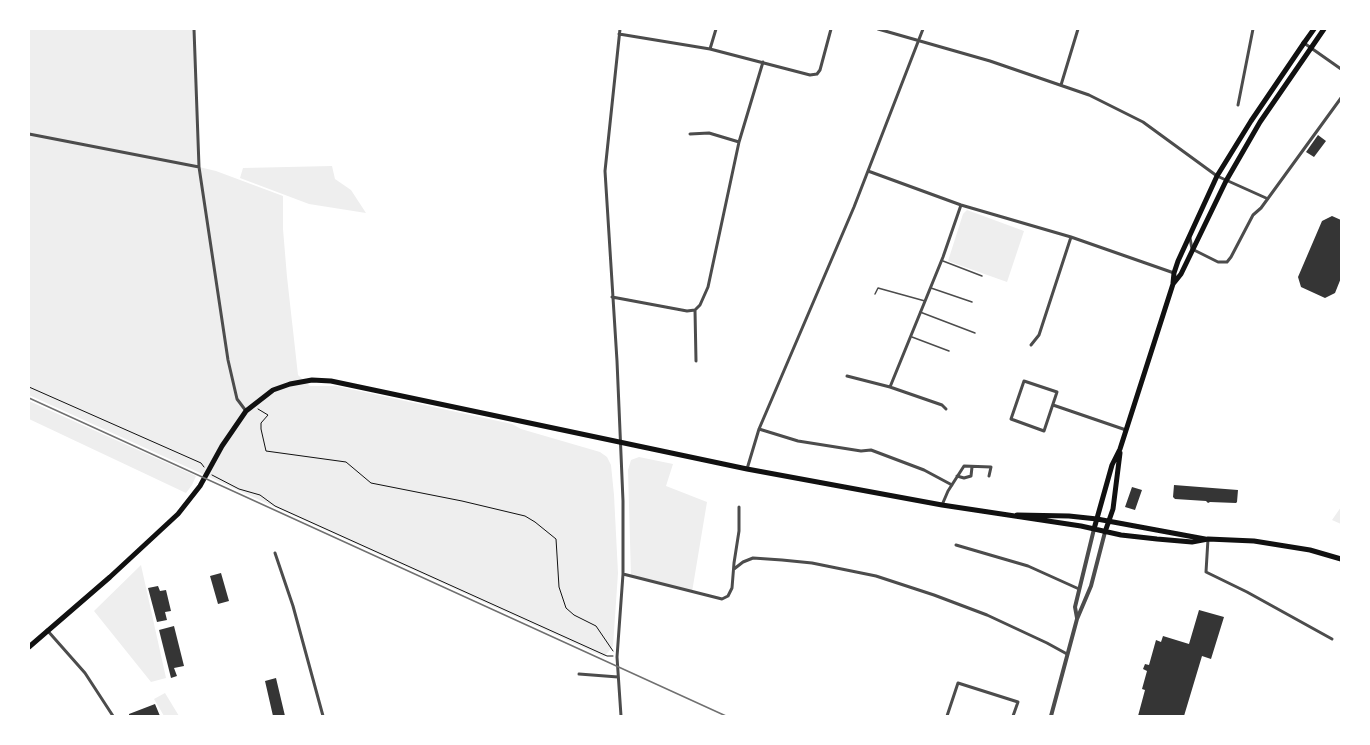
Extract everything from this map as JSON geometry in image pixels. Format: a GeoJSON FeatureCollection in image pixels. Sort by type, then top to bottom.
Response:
{"type":"FeatureCollection","features":[{"type":"Feature","properties":{"kind":"main road"},"geometry":{"type":"LineString","coordinates":[[1094,529],[1112,464],[1120,449],[1173,284],[1174,273],[1190,234],[1217,176],[1251,121],[1314,29]]}},
{"type":"Feature","properties":{"kind":"main road"},"geometry":{"type":"LineString","coordinates":[[1173,284],[1181,274],[1226,181],[1260,122],[1324,29]]}},
{"type":"Feature","properties":{"kind":"main road"},"geometry":{"type":"LineString","coordinates":[[29,647],[110,577],[178,514],[200,486],[225,441],[246,411],[273,390],[290,384],[312,380],[331,381],[747,469],[942,505],[1013,515],[1121,535],[1192,542],[1208,540],[1254,541],[1310,550],[1341,559]]}},
{"type":"Feature","properties":{"kind":"main road"},"geometry":{"type":"LineString","coordinates":[[1105,532],[1116,490],[1120,449]]}},
{"type":"Feature","properties":{"kind":"main road"},"geometry":{"type":"LineString","coordinates":[[1013,515],[1025,514],[1069,516],[1097,519],[1208,540]]}},
{"type":"Feature","properties":{"kind":"street"},"geometry":{"type":"LineString","coordinates":[[194,29],[199,168],[228,360],[237,399],[246,411]]}},
{"type":"Feature","properties":{"kind":"street"},"geometry":{"type":"LineString","coordinates":[[620,29],[604,171],[620,442],[623,574],[617,657],[621,716]]}},
{"type":"Feature","properties":{"kind":"street"},"geometry":{"type":"LineString","coordinates":[[710,49],[716,29]]}},
{"type":"Feature","properties":{"kind":"street"},"geometry":{"type":"LineString","coordinates":[[619,34],[710,49],[810,75],[817,74],[820,70],[831,29]]}},
{"type":"Feature","properties":{"kind":"street"},"geometry":{"type":"LineString","coordinates":[[878,29],[918,40],[1089,95],[1143,122],[1217,176],[1266,198]]}},
{"type":"Feature","properties":{"kind":"street"},"geometry":{"type":"LineString","coordinates":[[747,469],[759,429],[848,222],[890,118],[923,29]]}},
{"type":"Feature","properties":{"kind":"street"},"geometry":{"type":"LineString","coordinates":[[1061,85],[1078,29]]}},
{"type":"Feature","properties":{"kind":"street"},"geometry":{"type":"LineString","coordinates":[[1238,105],[1253,29]]}},
{"type":"Feature","properties":{"kind":"street"},"geometry":{"type":"LineString","coordinates":[[1304,43],[1341,69]]}},
{"type":"Feature","properties":{"kind":"street"},"geometry":{"type":"LineString","coordinates":[[612,297],[682,310],[695,310],[700,305],[708,287],[739,142],[763,62]]}},
{"type":"Feature","properties":{"kind":"street"},"geometry":{"type":"LineString","coordinates":[[1190,234],[1190,246],[1192,249],[1218,262],[1227,262],[1253,215],[1341,98]]}},
{"type":"Feature","properties":{"kind":"street"},"geometry":{"type":"LineString","coordinates":[[690,134],[709,133],[739,142]]}},
{"type":"Feature","properties":{"kind":"street"},"geometry":{"type":"LineString","coordinates":[[29,134],[199,168]]}},
{"type":"Feature","properties":{"kind":"street"},"geometry":{"type":"LineString","coordinates":[[868,171],[961,205],[1071,237],[1174,273]]}},
{"type":"Feature","properties":{"kind":"street"},"geometry":{"type":"LineString","coordinates":[[890,387],[942,261],[961,205]]}},
{"type":"Feature","properties":{"kind":"street"},"geometry":{"type":"LineString","coordinates":[[1031,345],[1039,335],[1071,237]]}},
{"type":"Feature","properties":{"kind":"street"},"geometry":{"type":"LineString","coordinates":[[1181,255],[1192,249]]}},
{"type":"Feature","properties":{"kind":"street"},"geometry":{"type":"LineString","coordinates":[[695,310],[696,361]]}},
{"type":"Feature","properties":{"kind":"street"},"geometry":{"type":"LineString","coordinates":[[847,376],[890,387],[942,405],[946,410]]}},
{"type":"Feature","properties":{"kind":"street"},"geometry":{"type":"LineString","coordinates":[[1024,381],[1057,392],[1053,405],[1044,431],[1011,419],[1024,381]]}},
{"type":"Feature","properties":{"kind":"street"},"geometry":{"type":"LineString","coordinates":[[1053,405],[1126,430]]}},
{"type":"Feature","properties":{"kind":"street"},"geometry":{"type":"LineString","coordinates":[[759,429],[798,441],[861,451],[871,450],[924,470],[952,485]]}},
{"type":"Feature","properties":{"kind":"street"},"geometry":{"type":"LineString","coordinates":[[942,505],[964,466],[991,467],[989,476]]}},
{"type":"Feature","properties":{"kind":"street"},"geometry":{"type":"LineString","coordinates":[[958,476],[964,478],[971,476],[972,467]]}},
{"type":"Feature","properties":{"kind":"street"},"geometry":{"type":"LineString","coordinates":[[623,574],[722,600],[728,596],[732,588],[739,531],[739,507]]}},
{"type":"Feature","properties":{"kind":"street"},"geometry":{"type":"LineString","coordinates":[[1077,619],[1076,607],[1079,589],[1094,529]]}},
{"type":"Feature","properties":{"kind":"street"},"geometry":{"type":"LineString","coordinates":[[1051,716],[1077,619],[1091,586],[1105,532]]}},
{"type":"Feature","properties":{"kind":"street"},"geometry":{"type":"LineString","coordinates":[[1208,540],[1206,572],[1261,599],[1332,639]]}},
{"type":"Feature","properties":{"kind":"street"},"geometry":{"type":"LineString","coordinates":[[956,545],[1028,566],[1079,589]]}},
{"type":"Feature","properties":{"kind":"street"},"geometry":{"type":"LineString","coordinates":[[275,553],[293,606],[323,716]]}},
{"type":"Feature","properties":{"kind":"street"},"geometry":{"type":"LineString","coordinates":[[734,569],[743,562],[753,558],[819,564],[903,584],[972,610],[1034,637],[1067,654]]}},
{"type":"Feature","properties":{"kind":"street"},"geometry":{"type":"LineString","coordinates":[[47,630],[85,673],[113,716]]}},
{"type":"Feature","properties":{"kind":"street"},"geometry":{"type":"LineString","coordinates":[[579,674],[618,677]]}},
{"type":"Feature","properties":{"kind":"street"},"geometry":{"type":"LineString","coordinates":[[947,716],[958,682],[1018,702],[1013,716]]}},
{"type":"Feature","properties":{"kind":"lane"},"geometry":{"type":"LineString","coordinates":[[942,261],[982,276]]}},
{"type":"Feature","properties":{"kind":"lane"},"geometry":{"type":"LineString","coordinates":[[875,294],[878,288],[925,301]]}},
{"type":"Feature","properties":{"kind":"lane"},"geometry":{"type":"LineString","coordinates":[[930,288],[972,302]]}},
{"type":"Feature","properties":{"kind":"lane"},"geometry":{"type":"LineString","coordinates":[[920,312],[975,333]]}},
{"type":"Feature","properties":{"kind":"lane"},"geometry":{"type":"LineString","coordinates":[[910,336],[949,351]]}},
{"type":"Feature","properties":{"kind":"path"},"geometry":{"type":"LineString","coordinates":[[29,387],[201,463],[208,473],[240,488],[260,495],[275,506],[607,656],[617,657]]}},
{"type":"Feature","properties":{"kind":"path"},"geometry":{"type":"LineString","coordinates":[[258,409],[268,416],[262,423],[261,429],[266,451],[346,462],[371,483],[462,501],[526,516],[535,522],[556,540],[559,587],[566,608],[574,615],[596,626],[617,657]]}},
{"type":"Feature","properties":{"kind":"shaded area"},"geometry":{"type":"Polygon","coordinates":[[[29,29],[194,29],[199,167],[216,171],[283,196],[283,229],[287,277],[298,375],[310,386],[336,386],[512,424],[521,429],[600,452],[607,457],[611,465],[614,495],[618,573],[613,646],[604,657],[29,395],[29,29]]]}},
{"type":"Feature","properties":{"kind":"shaded area"},"geometry":{"type":"Polygon","coordinates":[[[332,166],[335,179],[351,190],[366,213],[309,204],[240,178],[243,168],[332,166]]]}},
{"type":"Feature","properties":{"kind":"shaded area"},"geometry":{"type":"Polygon","coordinates":[[[967,210],[1024,231],[1007,282],[948,261],[963,214],[967,210]]]}},
{"type":"Feature","properties":{"kind":"shaded area"},"geometry":{"type":"Polygon","coordinates":[[[29,401],[196,476],[192,485],[186,493],[29,419],[29,401]]]}},
{"type":"Feature","properties":{"kind":"shaded area"},"geometry":{"type":"Polygon","coordinates":[[[639,457],[673,464],[666,486],[707,502],[692,592],[631,576],[628,470],[631,460],[639,457]]]}},
{"type":"Feature","properties":{"kind":"shaded area"},"geometry":{"type":"Polygon","coordinates":[[[1341,507],[1341,524],[1332,520],[1341,507]]]}},
{"type":"Feature","properties":{"kind":"shaded area"},"geometry":{"type":"Polygon","coordinates":[[[141,565],[166,678],[151,682],[94,611],[141,565]]]}},
{"type":"Feature","properties":{"kind":"shaded area"},"geometry":{"type":"Polygon","coordinates":[[[165,693],[179,716],[164,716],[154,699],[165,693]]]}},
{"type":"Feature","properties":{"kind":"building"},"geometry":{"type":"Polygon","coordinates":[[[1318,135],[1326,141],[1314,157],[1306,152],[1318,135]]]}},
{"type":"Feature","properties":{"kind":"building"},"geometry":{"type":"Polygon","coordinates":[[[1332,216],[1341,220],[1341,278],[1335,293],[1325,298],[1301,287],[1298,277],[1322,221],[1332,216]]]}},
{"type":"Feature","properties":{"kind":"building"},"geometry":{"type":"Polygon","coordinates":[[[1174,485],[1238,490],[1237,502],[1208,503],[1206,501],[1175,499],[1173,497],[1174,485]]]}},
{"type":"Feature","properties":{"kind":"building"},"geometry":{"type":"Polygon","coordinates":[[[1132,487],[1142,490],[1135,510],[1125,507],[1132,487]]]}},
{"type":"Feature","properties":{"kind":"building"},"geometry":{"type":"Polygon","coordinates":[[[221,573],[229,601],[218,604],[210,576],[221,573]]]}},
{"type":"Feature","properties":{"kind":"building"},"geometry":{"type":"Polygon","coordinates":[[[158,586],[160,591],[166,590],[171,611],[165,612],[167,620],[157,622],[148,588],[158,586]]]}},
{"type":"Feature","properties":{"kind":"building"},"geometry":{"type":"Polygon","coordinates":[[[1199,610],[1224,617],[1211,659],[1202,656],[1184,716],[1138,716],[1145,690],[1142,689],[1147,671],[1143,669],[1145,664],[1149,665],[1156,640],[1161,642],[1163,636],[1189,644],[1199,610]]]}},
{"type":"Feature","properties":{"kind":"building"},"geometry":{"type":"Polygon","coordinates":[[[174,626],[184,666],[174,668],[177,676],[171,678],[159,630],[174,626]]]}},
{"type":"Feature","properties":{"kind":"building"},"geometry":{"type":"Polygon","coordinates":[[[276,678],[285,716],[273,716],[265,681],[276,678]]]}},
{"type":"Feature","properties":{"kind":"building"},"geometry":{"type":"Polygon","coordinates":[[[155,704],[160,716],[129,716],[129,714],[155,704]]]}},
{"type":"Feature","properties":{"kind":"railway"},"geometry":{"type":"LineString","coordinates":[[29,398],[726,716]]}}]}
